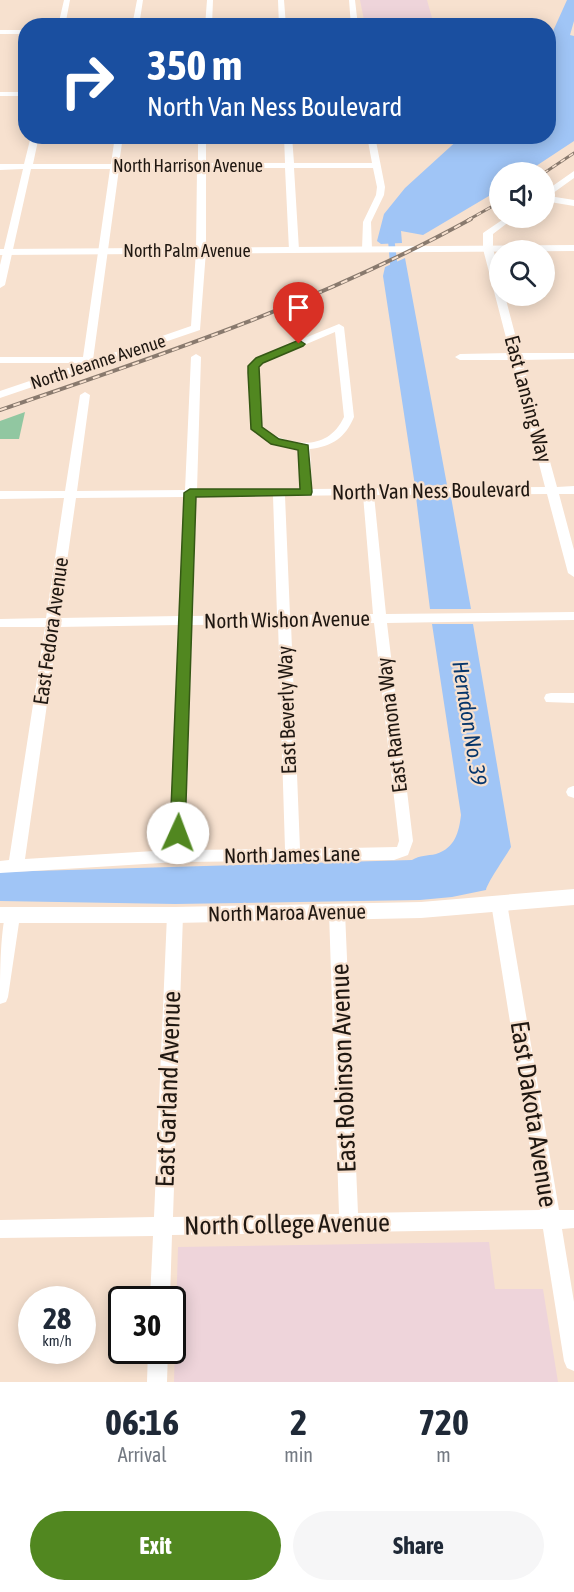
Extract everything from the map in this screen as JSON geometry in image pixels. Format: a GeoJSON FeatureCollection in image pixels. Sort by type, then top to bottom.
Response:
{"type":"FeatureCollection","features":[{"type":"Feature","properties":{"kind":"main road","name":"North Palm Avenue"},"geometry":{"type":"LineString","coordinates":[[4,252],[574,248]]}},
{"type":"Feature","properties":{"kind":"main road","name":"North Maroa Avenue"},"geometry":{"type":"LineString","coordinates":[[6,915],[175,915],[421,910],[574,897]]}},
{"type":"Feature","properties":{"kind":"street"},"geometry":{"type":"LineString","coordinates":[[63,18],[68,0]]}},
{"type":"Feature","properties":{"kind":"street"},"geometry":{"type":"LineString","coordinates":[[137,18],[140,0]]}},
{"type":"Feature","properties":{"kind":"street"},"geometry":{"type":"LineString","coordinates":[[209,18],[210,0]]}},
{"type":"Feature","properties":{"kind":"street"},"geometry":{"type":"LineString","coordinates":[[281,0],[282,18]]}},
{"type":"Feature","properties":{"kind":"street"},"geometry":{"type":"LineString","coordinates":[[352,0],[355,18]]}},
{"type":"Feature","properties":{"kind":"street"},"geometry":{"type":"LineString","coordinates":[[0,32],[18,32]]}},
{"type":"Feature","properties":{"kind":"street"},"geometry":{"type":"LineString","coordinates":[[0,94],[18,94]]}},
{"type":"Feature","properties":{"kind":"street"},"geometry":{"type":"LineString","coordinates":[[0,285],[4,252],[33,144]]}},
{"type":"Feature","properties":{"kind":"street"},"geometry":{"type":"LineString","coordinates":[[0,360],[90,362],[118,144]]}},
{"type":"Feature","properties":{"kind":"street"},"geometry":{"type":"LineString","coordinates":[[201,251],[202,144]]}},
{"type":"Feature","properties":{"kind":"street"},"geometry":{"type":"LineString","coordinates":[[289,144],[294,250]]}},
{"type":"Feature","properties":{"kind":"street"},"geometry":{"type":"LineString","coordinates":[[372,144],[381,187],[380,195],[367,222],[376,249]]}},
{"type":"Feature","properties":{"kind":"street","name":"North Harrison Avenue"},"geometry":{"type":"LineString","coordinates":[[0,167],[376,165]]}},
{"type":"Feature","properties":{"kind":"street"},"geometry":{"type":"LineString","coordinates":[[555,189],[574,174]]}},
{"type":"Feature","properties":{"kind":"street"},"geometry":{"type":"LineString","coordinates":[[555,199],[574,203]]}},
{"type":"Feature","properties":{"kind":"street"},"geometry":{"type":"LineString","coordinates":[[488,249],[488,233],[495,228]]}},
{"type":"Feature","properties":{"kind":"street","name":"North Jeanne Avenue"},"geometry":{"type":"LineString","coordinates":[[0,394],[196,328],[201,251]]}},
{"type":"Feature","properties":{"kind":"street","name":"East Lansing Way"},"geometry":{"type":"LineString","coordinates":[[503,306],[574,573]]}},
{"type":"Feature","properties":{"kind":"street"},"geometry":{"type":"LineString","coordinates":[[339,327],[349,417],[347,428],[335,438],[304,447],[275,441],[256,429],[253,366],[260,360],[339,327]]}},
{"type":"Feature","properties":{"kind":"street"},"geometry":{"type":"LineString","coordinates":[[460,357],[574,356]]}},
{"type":"Feature","properties":{"kind":"street"},"geometry":{"type":"LineString","coordinates":[[177,856],[196,357]]}},
{"type":"Feature","properties":{"kind":"street","name":"East Fedora Avenue"},"geometry":{"type":"LineString","coordinates":[[16,867],[85,395]]}},
{"type":"Feature","properties":{"kind":"street"},"geometry":{"type":"LineString","coordinates":[[304,447],[306,492]]}},
{"type":"Feature","properties":{"kind":"street","name":"North Van Ness Boulevard"},"geometry":{"type":"LineString","coordinates":[[0,495],[574,490]]}},
{"type":"Feature","properties":{"kind":"street","name":"East Ramona Way"},"geometry":{"type":"LineString","coordinates":[[368,492],[406,841],[403,851]]}},
{"type":"Feature","properties":{"kind":"street","name":"East Beverly Way"},"geometry":{"type":"LineString","coordinates":[[279,493],[292,854]]}},
{"type":"Feature","properties":{"kind":"street","name":"North Wishon Avenue"},"geometry":{"type":"LineString","coordinates":[[0,623],[574,616]]}},
{"type":"Feature","properties":{"kind":"street"},"geometry":{"type":"LineString","coordinates":[[551,698],[574,698]]}},
{"type":"Feature","properties":{"kind":"street","name":"North James Lane"},"geometry":{"type":"LineString","coordinates":[[0,867],[177,856],[394,854],[403,851]]}},
{"type":"Feature","properties":{"kind":"street","name":"East Dakota Avenue"},"geometry":{"type":"LineString","coordinates":[[499,903],[574,1361]]}},
{"type":"Feature","properties":{"kind":"street","name":"East Robinson Avenue"},"geometry":{"type":"LineString","coordinates":[[337,912],[349,1223]]}},
{"type":"Feature","properties":{"kind":"street"},"geometry":{"type":"LineString","coordinates":[[0,998],[6,915]]}},
{"type":"Feature","properties":{"kind":"street","name":"East Garland Avenue"},"geometry":{"type":"LineString","coordinates":[[161,1286],[175,915]]}},
{"type":"Feature","properties":{"kind":"street","name":"North College Avenue"},"geometry":{"type":"LineString","coordinates":[[0,1229],[574,1219]]}},
{"type":"Feature","properties":{"kind":"street"},"geometry":{"type":"LineString","coordinates":[[157,1382],[158,1364]]}},
{"type":"Feature","properties":{"kind":"shaded area"},"geometry":{"type":"Polygon","coordinates":[[[360,0],[427,0],[432,18],[364,18],[360,0]]]}},
{"type":"Feature","properties":{"kind":"shaded area"},"geometry":{"type":"Polygon","coordinates":[[[489,1242],[495,1289],[543,1289],[558,1382],[174,1382],[175,1364],[186,1364],[186,1286],[177,1286],[178,1247],[489,1242]]]}},
{"type":"Feature","properties":{"kind":"green space"},"geometry":{"type":"Polygon","coordinates":[[[25,412],[19,439],[0,439],[0,421],[25,412]]]}},
{"type":"Feature","properties":{"kind":"water"},"geometry":{"type":"Polygon","coordinates":[[[567,0],[574,0],[574,21],[570,35],[574,36],[574,141],[542,162],[489,162],[489,196],[423,235],[401,231],[402,243],[381,244],[377,241],[384,214],[405,188],[453,144],[556,144],[556,24],[567,0]]]}},
{"type":"Feature","properties":{"kind":"water"},"geometry":{"type":"Polygon","coordinates":[[[405,258],[447,485],[415,486],[383,276],[385,267],[405,258]]]}},
{"type":"Feature","properties":{"kind":"water"},"geometry":{"type":"Polygon","coordinates":[[[416,497],[451,497],[471,609],[430,609],[416,497]]]}},
{"type":"Feature","properties":{"kind":"water"},"geometry":{"type":"Polygon","coordinates":[[[432,624],[473,624],[511,847],[486,890],[452,897],[420,900],[175,904],[0,901],[0,872],[412,860],[436,854],[448,848],[455,839],[461,815],[432,624]]]}},
{"type":"Feature","properties":{"kind":"waterway","name":"Herndon No. 39"},"geometry":{"type":"LineString","coordinates":[[389,229],[395,276]]}},
{"type":"Feature","properties":{"kind":"railway"},"geometry":{"type":"LineString","coordinates":[[555,166],[574,153]]}},
{"type":"Feature","properties":{"kind":"railway"},"geometry":{"type":"LineString","coordinates":[[468,220],[489,208]]}},
{"type":"Feature","properties":{"kind":"railway"},"geometry":{"type":"LineString","coordinates":[[0,410],[240,325],[356,276],[471,219]]}},
{"type":"Feature","properties":{"kind":"route"},"geometry":{"type":"LineString","coordinates":[[178,833],[190,493],[306,492],[304,447],[275,441],[256,429],[253,373],[253,366],[260,360],[299,344]]}}]}
